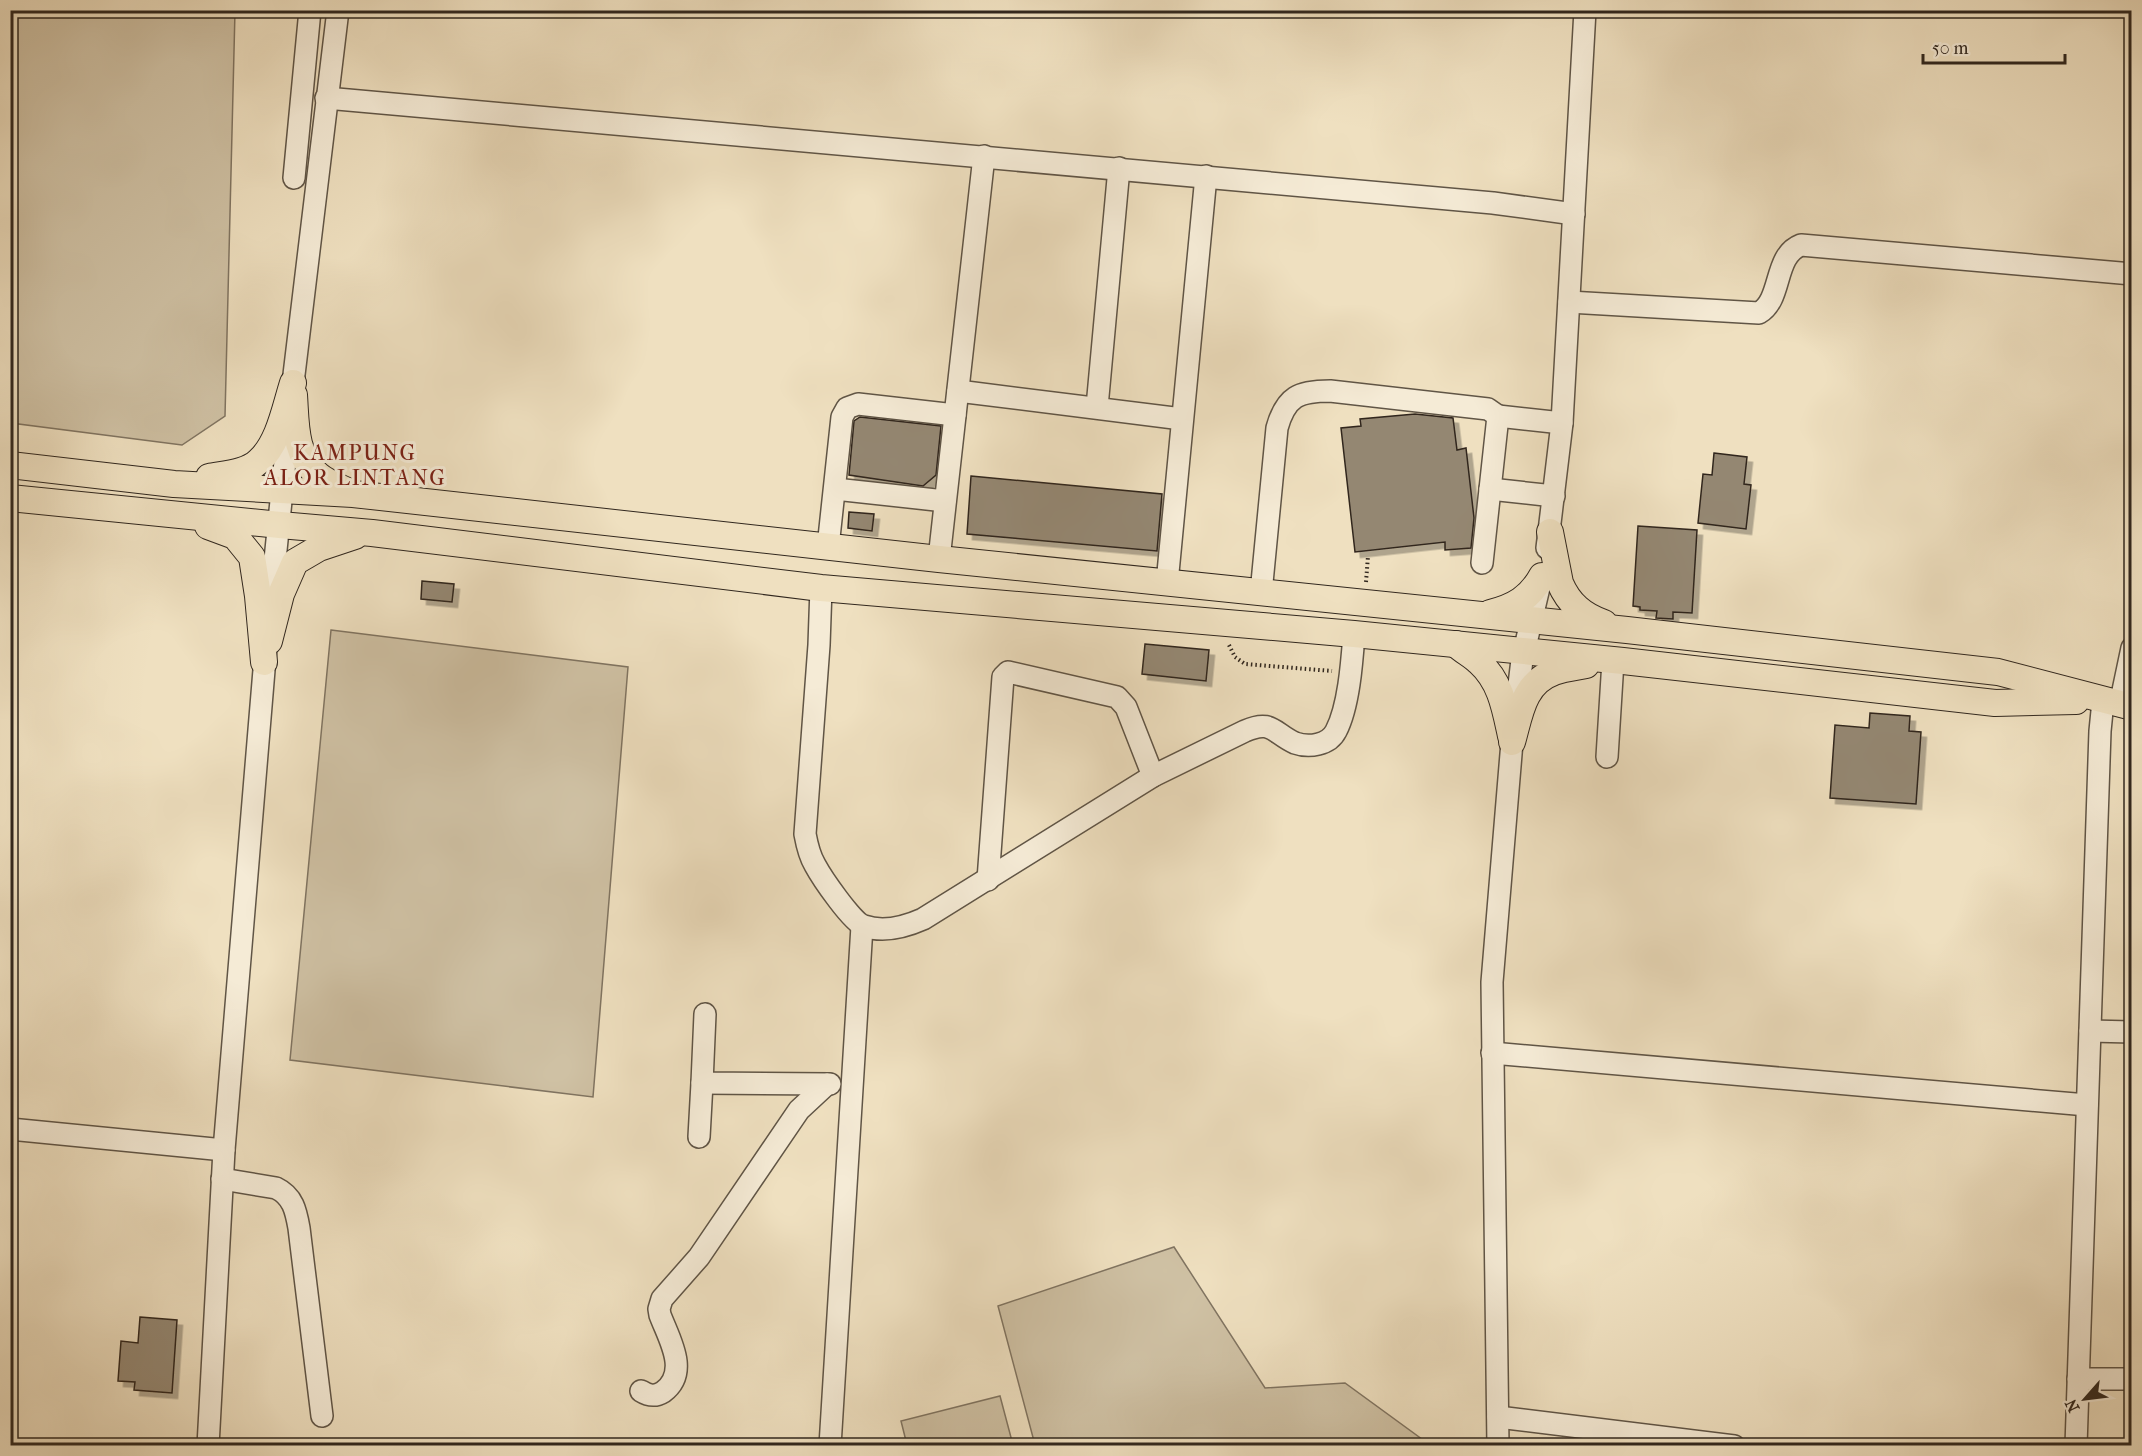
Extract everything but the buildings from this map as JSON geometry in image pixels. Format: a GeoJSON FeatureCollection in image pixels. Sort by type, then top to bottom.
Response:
{"type":"FeatureCollection","features":[{"type":"Feature","properties":{"kind":"main road"},"geometry":{"type":"LineString","coordinates":[[174,484],[238,472],[258,462],[273,442],[294,383]]}},
{"type":"Feature","properties":{"kind":"main road"},"geometry":{"type":"LineString","coordinates":[[294,383],[297,437],[302,454],[319,477],[352,494]]}},
{"type":"Feature","properties":{"kind":"main road"},"geometry":{"type":"LineString","coordinates":[[10,465],[174,484],[352,494],[939,560],[1626,630],[1998,672],[2118,704]]}},
{"type":"Feature","properties":{"kind":"main road"},"geometry":{"type":"LineString","coordinates":[[10,498],[372,533],[821,588],[1354,634],[1995,703],[2118,704]]}},
{"type":"Feature","properties":{"kind":"main road"},"geometry":{"type":"LineString","coordinates":[[177,515],[236,536],[252,557],[264,662]]}},
{"type":"Feature","properties":{"kind":"main road"},"geometry":{"type":"LineString","coordinates":[[1550,532],[1560,583],[1572,604],[1592,619],[1626,630]]}},
{"type":"Feature","properties":{"kind":"main road"},"geometry":{"type":"LineString","coordinates":[[264,662],[281,594],[295,562],[338,540],[372,533]]}},
{"type":"Feature","properties":{"kind":"main road"},"geometry":{"type":"LineString","coordinates":[[1484,615],[1509,608],[1520,602],[1534,589],[1542,576]]}},
{"type":"Feature","properties":{"kind":"main road"},"geometry":{"type":"LineString","coordinates":[[1456,644],[1477,659],[1493,677],[1501,692],[1512,742]]}},
{"type":"Feature","properties":{"kind":"main road"},"geometry":{"type":"LineString","coordinates":[[1512,742],[1526,694],[1542,677],[1556,670],[1610,660]]}},
{"type":"Feature","properties":{"kind":"street"},"geometry":{"type":"LineString","coordinates":[[294,178],[310,10]]}},
{"type":"Feature","properties":{"kind":"street"},"geometry":{"type":"LineString","coordinates":[[208,1446],[224,1150],[264,662],[326,98],[338,10]]}},
{"type":"Feature","properties":{"kind":"street"},"geometry":{"type":"LineString","coordinates":[[1498,1446],[1492,982],[1512,742],[1524,651],[1550,532],[1562,423],[1585,10]]}},
{"type":"Feature","properties":{"kind":"street"},"geometry":{"type":"LineString","coordinates":[[326,98],[1206,176],[1481,202],[1574,214]]}},
{"type":"Feature","properties":{"kind":"street"},"geometry":{"type":"LineString","coordinates":[[939,560],[984,156]]}},
{"type":"Feature","properties":{"kind":"street"},"geometry":{"type":"LineString","coordinates":[[1097,407],[1119,168]]}},
{"type":"Feature","properties":{"kind":"street"},"geometry":{"type":"LineString","coordinates":[[1167,583],[1206,176]]}},
{"type":"Feature","properties":{"kind":"street"},"geometry":{"type":"LineString","coordinates":[[1569,302],[1759,313],[1770,304],[1787,256],[1801,245],[2132,274]]}},
{"type":"Feature","properties":{"kind":"street"},"geometry":{"type":"LineString","coordinates":[[958,391],[1182,419]]}},
{"type":"Feature","properties":{"kind":"street"},"geometry":{"type":"LineString","coordinates":[[1261,592],[1277,428],[1282,411],[1294,398],[1309,391],[1330,391],[1488,408],[1498,416],[1562,423]]}},
{"type":"Feature","properties":{"kind":"street"},"geometry":{"type":"LineString","coordinates":[[828,547],[842,417],[847,408],[858,404],[955,415]]}},
{"type":"Feature","properties":{"kind":"street"},"geometry":{"type":"LineString","coordinates":[[1482,563],[1498,416]]}},
{"type":"Feature","properties":{"kind":"street"},"geometry":{"type":"LineString","coordinates":[[835,489],[945,501]]}},
{"type":"Feature","properties":{"kind":"street"},"geometry":{"type":"LineString","coordinates":[[1490,489],[1554,496]]}},
{"type":"Feature","properties":{"kind":"street"},"geometry":{"type":"LineString","coordinates":[[821,588],[805,834],[808,852],[843,905],[862,926],[880,928],[909,925],[923,919],[1153,776],[1257,726],[1267,726],[1303,746],[1315,745],[1330,739],[1337,730],[1351,673],[1354,634]]}},
{"type":"Feature","properties":{"kind":"street"},"geometry":{"type":"LineString","coordinates":[[2076,1446],[2100,731],[2118,704],[2132,648]]}},
{"type":"Feature","properties":{"kind":"street"},"geometry":{"type":"LineString","coordinates":[[1607,757],[1610,660]]}},
{"type":"Feature","properties":{"kind":"street"},"geometry":{"type":"LineString","coordinates":[[988,880],[1005,673],[1117,697],[1126,707],[1153,776]]}},
{"type":"Feature","properties":{"kind":"street"},"geometry":{"type":"LineString","coordinates":[[830,1446],[862,926]]}},
{"type":"Feature","properties":{"kind":"street"},"geometry":{"type":"LineString","coordinates":[[699,1137],[705,1014]]}},
{"type":"Feature","properties":{"kind":"street"},"geometry":{"type":"LineString","coordinates":[[2090,1031],[2132,1032]]}},
{"type":"Feature","properties":{"kind":"street"},"geometry":{"type":"LineString","coordinates":[[1492,1053],[2087,1105]]}},
{"type":"Feature","properties":{"kind":"street"},"geometry":{"type":"LineString","coordinates":[[702,1083],[852,1085]]}},
{"type":"Feature","properties":{"kind":"street"},"geometry":{"type":"LineString","coordinates":[[641,1391],[650,1396],[658,1395],[670,1384],[677,1370],[675,1353],[660,1315],[662,1299],[699,1257],[799,1110],[826,1084]]}},
{"type":"Feature","properties":{"kind":"street"},"geometry":{"type":"LineString","coordinates":[[10,1129],[224,1150]]}},
{"type":"Feature","properties":{"kind":"street"},"geometry":{"type":"LineString","coordinates":[[222,1179],[276,1188],[283,1191],[293,1204],[299,1228],[322,1416]]}},
{"type":"Feature","properties":{"kind":"street"},"geometry":{"type":"LineString","coordinates":[[2078,1379],[2132,1379]]}},
{"type":"Feature","properties":{"kind":"street"},"geometry":{"type":"LineString","coordinates":[[1498,1417],[1734,1446]]}},
{"type":"Feature","properties":{"kind":"path"},"geometry":{"type":"LineString","coordinates":[[1231,623],[1229,646],[1235,657],[1245,664],[1351,673]]}},
{"type":"Feature","properties":{"kind":"shaded area"},"geometry":{"type":"Polygon","coordinates":[[[11,10],[235,11],[225,416],[182,445],[11,423],[11,10]]]}},
{"type":"Feature","properties":{"kind":"shaded area"},"geometry":{"type":"Polygon","coordinates":[[[331,630],[628,667],[593,1097],[290,1060],[331,630]]]}},
{"type":"Feature","properties":{"kind":"shaded area"},"geometry":{"type":"Polygon","coordinates":[[[1174,1247],[1265,1388],[1345,1383],[1430,1445],[1035,1445],[998,1306],[1174,1247]]]}},
{"type":"Feature","properties":{"kind":"shaded area"},"geometry":{"type":"Polygon","coordinates":[[[1000,1396],[1013,1445],[907,1445],[901,1421],[1000,1396]]]}},
{"type":"Feature","properties":{"kind":"district","name":"KAMPUNG ALOR LINTANG"},"geometry":{"type":"Point","coordinates":[355,464]}}]}
